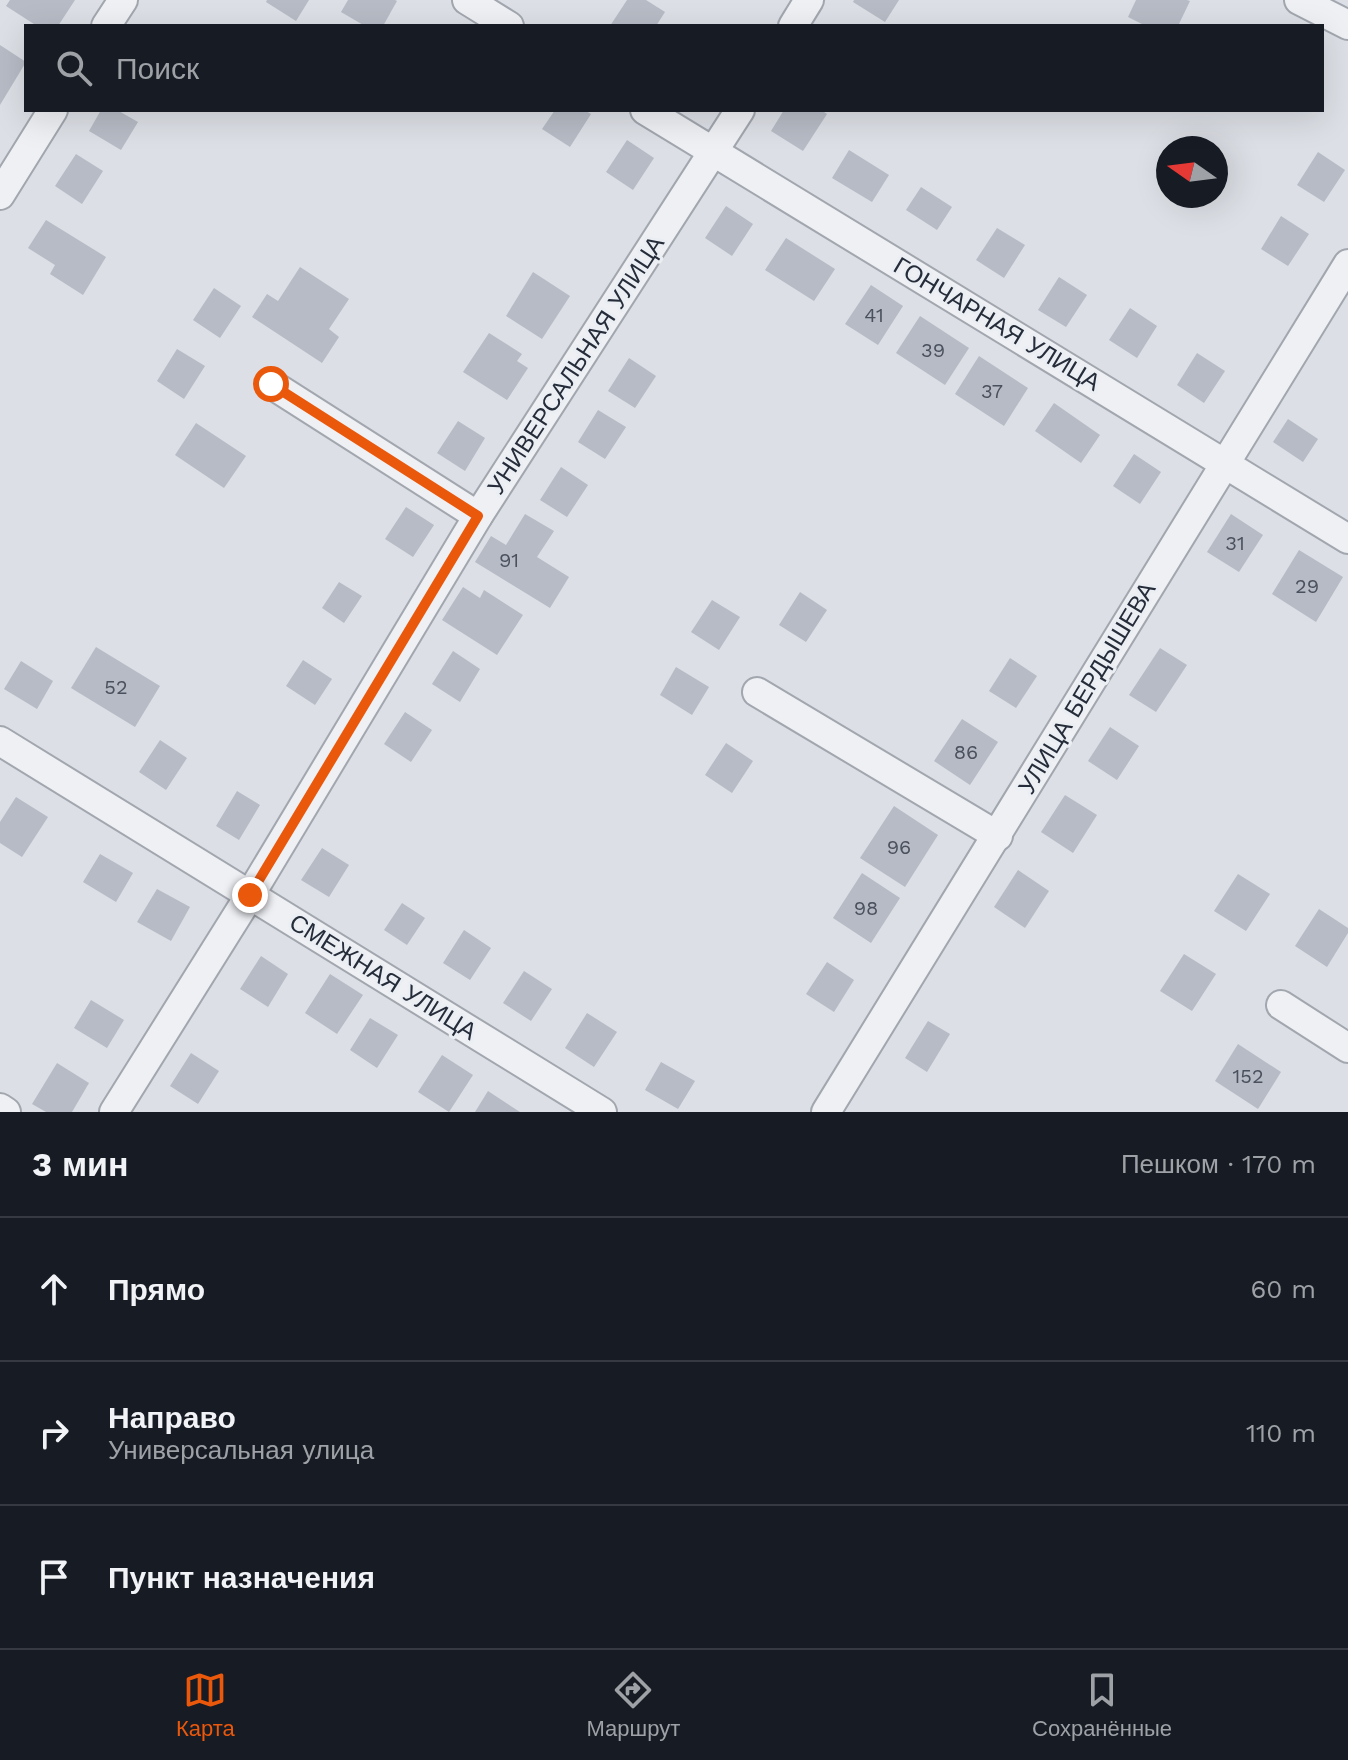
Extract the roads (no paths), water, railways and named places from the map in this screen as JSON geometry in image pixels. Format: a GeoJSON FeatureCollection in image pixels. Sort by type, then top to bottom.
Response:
{"type":"FeatureCollection","features":[{"type":"Feature","properties":{"kind":"street"},"geometry":{"type":"LineString","coordinates":[[107,24],[123,0]]}},
{"type":"Feature","properties":{"kind":"street"},"geometry":{"type":"LineString","coordinates":[[467,0],[506,24]]}},
{"type":"Feature","properties":{"kind":"street"},"geometry":{"type":"LineString","coordinates":[[794,24],[809,0]]}},
{"type":"Feature","properties":{"kind":"street"},"geometry":{"type":"LineString","coordinates":[[1299,0],[1348,25]]}},
{"type":"Feature","properties":{"kind":"street"},"geometry":{"type":"LineString","coordinates":[[0,195],[52,112]]}},
{"type":"Feature","properties":{"kind":"street","name":"ГОНЧАРНАЯ УЛИЦА"},"geometry":{"type":"LineString","coordinates":[[648,112],[1348,539]]}},
{"type":"Feature","properties":{"kind":"street","name":"УНИВЕРСАЛЬНАЯ УЛИЦА"},"geometry":{"type":"LineString","coordinates":[[114,1112],[250,895],[478,516],[739,112]]}},
{"type":"Feature","properties":{"kind":"street","name":"УЛИЦА БЕРДЫШЕВА"},"geometry":{"type":"LineString","coordinates":[[826,1112],[1348,264]]}},
{"type":"Feature","properties":{"kind":"street"},"geometry":{"type":"LineString","coordinates":[[271,384],[478,516]]}},
{"type":"Feature","properties":{"kind":"street"},"geometry":{"type":"LineString","coordinates":[[757,692],[998,836]]}},
{"type":"Feature","properties":{"kind":"street","name":"СМЕЖНАЯ УЛИЦА"},"geometry":{"type":"LineString","coordinates":[[0,741],[602,1112]]}},
{"type":"Feature","properties":{"kind":"street"},"geometry":{"type":"LineString","coordinates":[[1281,1005],[1348,1048]]}},
{"type":"Feature","properties":{"kind":"street"},"geometry":{"type":"LineString","coordinates":[[0,1108],[6,1112]]}}]}
